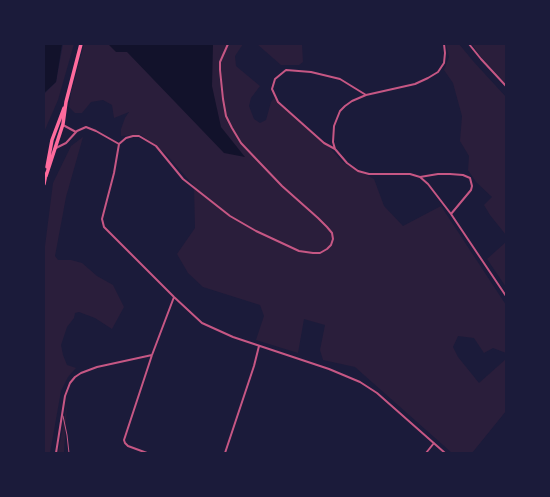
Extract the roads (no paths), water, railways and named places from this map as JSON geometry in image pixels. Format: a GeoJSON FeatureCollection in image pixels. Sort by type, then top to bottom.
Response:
{"type":"FeatureCollection","features":[{"type":"Feature","properties":{"kind":"main road"},"geometry":{"type":"LineString","coordinates":[[46,176],[63,124],[66,102],[80,44]]}},
{"type":"Feature","properties":{"kind":"main road"},"geometry":{"type":"LineString","coordinates":[[44,184],[52,140],[66,102]]}},
{"type":"Feature","properties":{"kind":"street"},"geometry":{"type":"LineString","coordinates":[[228,44],[220,62],[220,70],[226,116],[232,128],[241,142],[282,186],[327,227],[332,233],[333,239],[331,245],[320,253],[299,251],[230,216],[183,179],[156,146],[139,136],[126,138],[119,144],[114,173],[102,219],[104,227],[202,323],[219,332],[329,369],[360,382],[377,393],[445,453]]}},
{"type":"Feature","properties":{"kind":"street"},"geometry":{"type":"LineString","coordinates":[[335,149],[333,142],[334,126],[340,111],[352,101],[366,95],[415,84],[438,72],[444,63],[444,44]]}},
{"type":"Feature","properties":{"kind":"street"},"geometry":{"type":"LineString","coordinates":[[469,44],[506,86]]}},
{"type":"Feature","properties":{"kind":"street"},"geometry":{"type":"LineString","coordinates":[[366,95],[340,79],[311,72],[286,70],[275,79],[272,89],[278,102],[324,143],[335,149],[347,163],[358,171],[369,174],[410,174],[420,177],[428,184],[451,214],[506,296]]}},
{"type":"Feature","properties":{"kind":"street"},"geometry":{"type":"LineString","coordinates":[[63,124],[76,132]]}},
{"type":"Feature","properties":{"kind":"street"},"geometry":{"type":"LineString","coordinates":[[56,148],[66,143],[76,132],[83,128],[89,128],[96,131],[119,144]]}},
{"type":"Feature","properties":{"kind":"street"},"geometry":{"type":"LineString","coordinates":[[420,177],[450,174],[463,175],[470,178],[472,186],[471,190],[451,214]]}},
{"type":"Feature","properties":{"kind":"street"},"geometry":{"type":"LineString","coordinates":[[147,453],[128,446],[125,443],[125,434],[174,297]]}},
{"type":"Feature","properties":{"kind":"street"},"geometry":{"type":"LineString","coordinates":[[225,453],[254,366],[259,346]]}},
{"type":"Feature","properties":{"kind":"street"},"geometry":{"type":"LineString","coordinates":[[56,453],[68,388],[75,377],[97,367],[152,355]]}},
{"type":"Feature","properties":{"kind":"street"},"geometry":{"type":"LineString","coordinates":[[426,453],[434,443]]}},
{"type":"Feature","properties":{"kind":"lane"},"geometry":{"type":"LineString","coordinates":[[62,416],[67,435],[69,453]]}}]}
